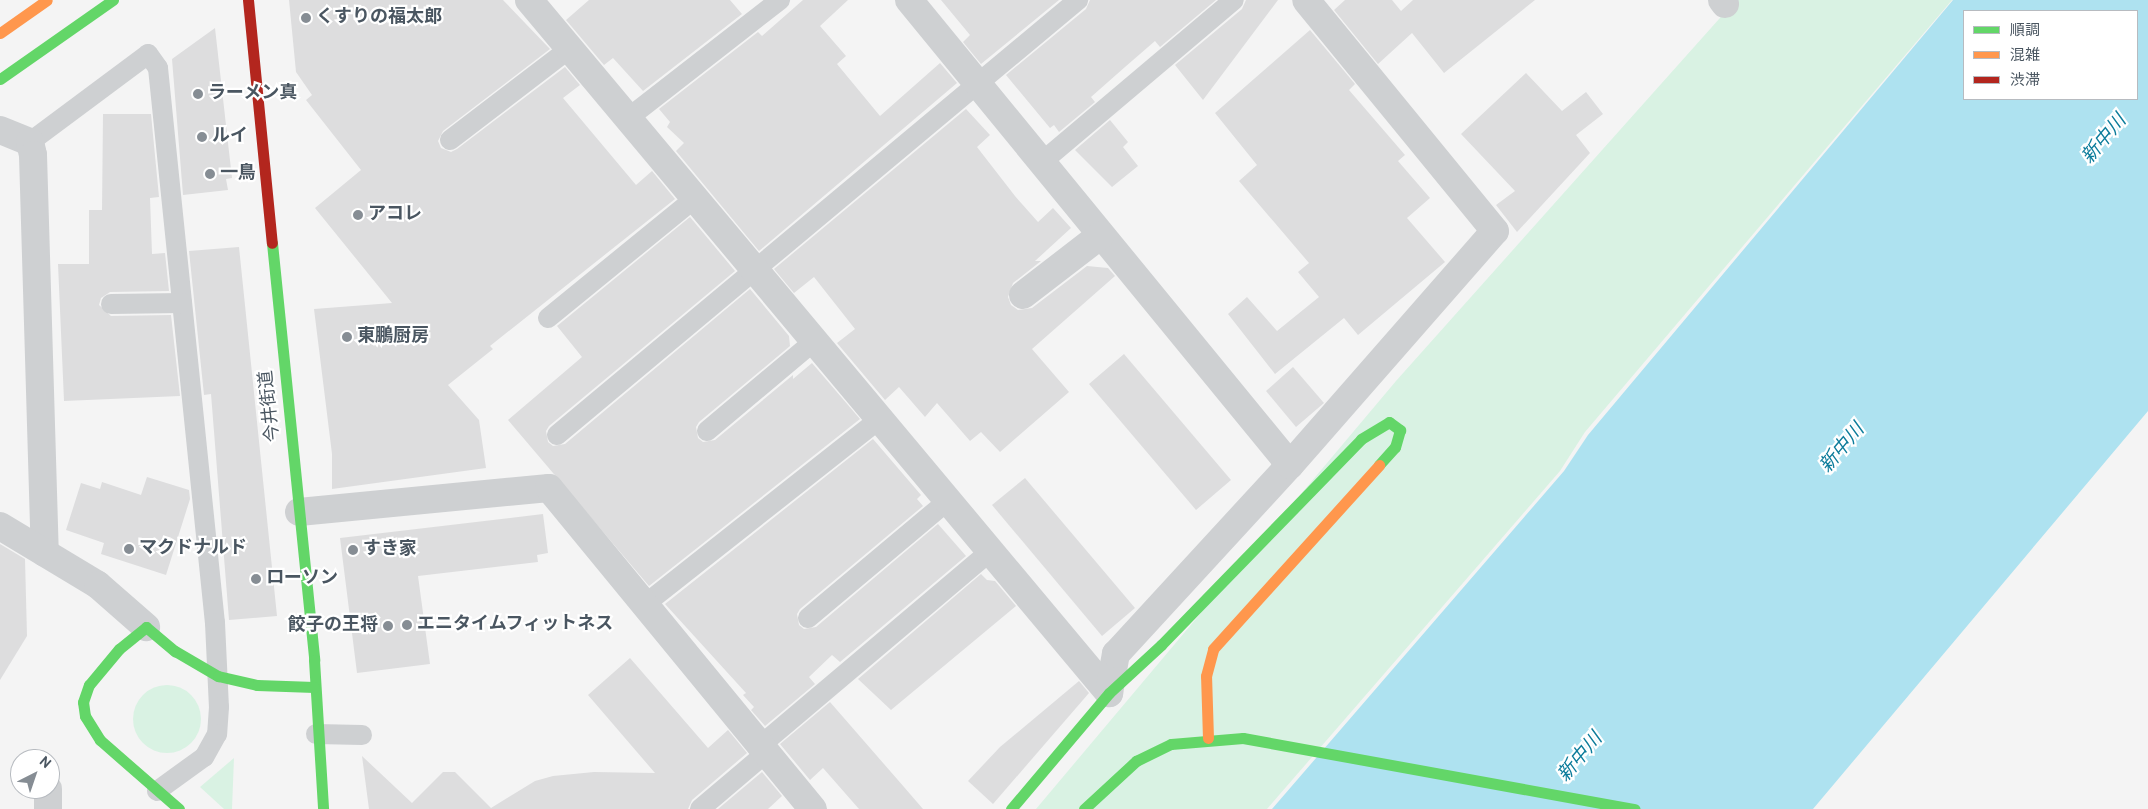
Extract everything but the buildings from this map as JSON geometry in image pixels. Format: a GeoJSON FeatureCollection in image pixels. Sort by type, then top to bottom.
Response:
{"type":"FeatureCollection","features":[{"type":"Feature","properties":{"kind":"street"},"geometry":{"type":"LineString","coordinates":[[0,33],[47,0]]}},
{"type":"Feature","properties":{"kind":"street"},"geometry":{"type":"LineString","coordinates":[[0,79],[113,0]]}},
{"type":"Feature","properties":{"kind":"street","name":"今井街道"},"geometry":{"type":"LineString","coordinates":[[248,0],[299,512],[323,809]]}},
{"type":"Feature","properties":{"kind":"street"},"geometry":{"type":"LineString","coordinates":[[529,0],[946,502],[1110,693]]}},
{"type":"Feature","properties":{"kind":"street"},"geometry":{"type":"LineString","coordinates":[[909,0],[1290,465]]}},
{"type":"Feature","properties":{"kind":"street"},"geometry":{"type":"LineString","coordinates":[[1110,693],[1116,654],[1290,465],[1495,231],[1310,1]]}},
{"type":"Feature","properties":{"kind":"street"},"geometry":{"type":"LineString","coordinates":[[0,130],[30,142],[45,553]]}},
{"type":"Feature","properties":{"kind":"street"},"geometry":{"type":"LineString","coordinates":[[1023,295],[1101,234]]}},
{"type":"Feature","properties":{"kind":"street"},"geometry":{"type":"LineString","coordinates":[[1011,809],[1110,693],[1361,439],[1389,422],[1400,430],[1395,447],[1213,649],[1206,676],[1208,738]]}},
{"type":"Feature","properties":{"kind":"street"},"geometry":{"type":"LineString","coordinates":[[299,512],[549,488],[813,809]]}},
{"type":"Feature","properties":{"kind":"street"},"geometry":{"type":"LineString","coordinates":[[0,526],[98,585],[174,651],[218,676],[256,685],[314,687]]}},
{"type":"Feature","properties":{"kind":"street"},"geometry":{"type":"LineString","coordinates":[[146,627],[102,668],[88,686],[83,702],[85,716],[100,740],[179,809]]}},
{"type":"Feature","properties":{"kind":"street"},"geometry":{"type":"LineString","coordinates":[[1084,809],[1136,761],[1171,744],[1208,738],[1243,738],[1635,809]]}},
{"type":"Feature","properties":{"kind":"lane"},"geometry":{"type":"LineString","coordinates":[[627,119],[780,0]]}},
{"type":"Feature","properties":{"kind":"lane"},"geometry":{"type":"LineString","coordinates":[[557,435],[1078,0]]}},
{"type":"Feature","properties":{"kind":"lane"},"geometry":{"type":"LineString","coordinates":[[1042,162],[1234,0]]}},
{"type":"Feature","properties":{"kind":"lane"},"geometry":{"type":"LineString","coordinates":[[450,140],[569,49]]}},
{"type":"Feature","properties":{"kind":"lane"},"geometry":{"type":"LineString","coordinates":[[30,142],[148,54],[158,68],[218,676],[217,734],[204,757],[157,791]]}},
{"type":"Feature","properties":{"kind":"lane"},"geometry":{"type":"LineString","coordinates":[[548,318],[694,199]]}},
{"type":"Feature","properties":{"kind":"lane"},"geometry":{"type":"LineString","coordinates":[[111,304],[182,303]]}},
{"type":"Feature","properties":{"kind":"lane"},"geometry":{"type":"LineString","coordinates":[[707,431],[813,342]]}},
{"type":"Feature","properties":{"kind":"lane"},"geometry":{"type":"LineString","coordinates":[[644,604],[878,420]]}},
{"type":"Feature","properties":{"kind":"lane"},"geometry":{"type":"LineString","coordinates":[[808,618],[946,502]]}},
{"type":"Feature","properties":{"kind":"lane"},"geometry":{"type":"LineString","coordinates":[[700,809],[764,749],[989,552]]}},
{"type":"Feature","properties":{"kind":"lane"},"geometry":{"type":"LineString","coordinates":[[316,734],[362,735]]}},
{"type":"Feature","properties":{"kind":"green space"},"geometry":{"type":"Polygon","coordinates":[[[1736,0],[1952,0],[1585,432],[1560,471],[1267,809],[1036,809],[1396,381],[1736,0]]]}},
{"type":"Feature","properties":{"kind":"green space"},"geometry":{"type":"Polygon","coordinates":[[[167,685],[180,688],[191,695],[198,706],[201,719],[198,732],[191,743],[180,750],[167,753],[154,750],[143,743],[136,732],[133,719],[136,706],[143,695],[154,688],[167,685]]]}},
{"type":"Feature","properties":{"kind":"green space"},"geometry":{"type":"Polygon","coordinates":[[[234,758],[232,809],[224,809],[200,787],[234,758]]]}},
{"type":"Feature","properties":{"kind":"water","name":"新中川"},"geometry":{"type":"Polygon","coordinates":[[[1953,0],[2148,0],[2148,411],[1813,809],[1272,809],[1564,471],[1588,435],[1953,0]]]}},
{"type":"Feature","properties":{"kind":"traffic: fast"},"geometry":{"type":"LineString","coordinates":[[0,79],[113,0]]}},
{"type":"Feature","properties":{"kind":"traffic: fast"},"geometry":{"type":"LineString","coordinates":[[272,243],[314,660],[323,809]]}},
{"type":"Feature","properties":{"kind":"traffic: fast"},"geometry":{"type":"LineString","coordinates":[[1011,809],[1109,693],[1161,645],[1361,439],[1389,422],[1400,430],[1395,447],[1379,465]]}},
{"type":"Feature","properties":{"kind":"traffic: fast"},"geometry":{"type":"LineString","coordinates":[[179,809],[100,740],[85,716],[83,702],[89,685],[119,649],[146,627],[175,651],[218,676],[257,685],[314,687]]}},
{"type":"Feature","properties":{"kind":"traffic: fast"},"geometry":{"type":"LineString","coordinates":[[1084,809],[1136,761],[1171,744],[1243,738],[1635,809]]}},
{"type":"Feature","properties":{"kind":"traffic: slow"},"geometry":{"type":"LineString","coordinates":[[0,33],[47,0]]}},
{"type":"Feature","properties":{"kind":"traffic: slow"},"geometry":{"type":"LineString","coordinates":[[1208,738],[1206,676],[1213,649],[1379,465]]}},
{"type":"Feature","properties":{"kind":"traffic: jam"},"geometry":{"type":"LineString","coordinates":[[248,0],[272,243]]}},
{"type":"Feature","properties":{"kind":"place","name":"くすりの福太郎"},"geometry":{"type":"Point","coordinates":[306,18]}},
{"type":"Feature","properties":{"kind":"place","name":"ラーメン真"},"geometry":{"type":"Point","coordinates":[198,94]}},
{"type":"Feature","properties":{"kind":"place","name":"ルイ"},"geometry":{"type":"Point","coordinates":[202,137]}},
{"type":"Feature","properties":{"kind":"place","name":"一鳥"},"geometry":{"type":"Point","coordinates":[210,174]}},
{"type":"Feature","properties":{"kind":"place","name":"アコレ"},"geometry":{"type":"Point","coordinates":[358,215]}},
{"type":"Feature","properties":{"kind":"place","name":"東鵬厨房"},"geometry":{"type":"Point","coordinates":[347,337]}},
{"type":"Feature","properties":{"kind":"place","name":"マクドナルド"},"geometry":{"type":"Point","coordinates":[129,549]}},
{"type":"Feature","properties":{"kind":"place","name":"すき家"},"geometry":{"type":"Point","coordinates":[353,550]}},
{"type":"Feature","properties":{"kind":"place","name":"ローソン"},"geometry":{"type":"Point","coordinates":[256,579]}},
{"type":"Feature","properties":{"kind":"place","name":"エニタイムフィットネス"},"geometry":{"type":"Point","coordinates":[407,625]}},
{"type":"Feature","properties":{"kind":"place","name":"餃子の王将"},"geometry":{"type":"Point","coordinates":[388,626]}}]}
